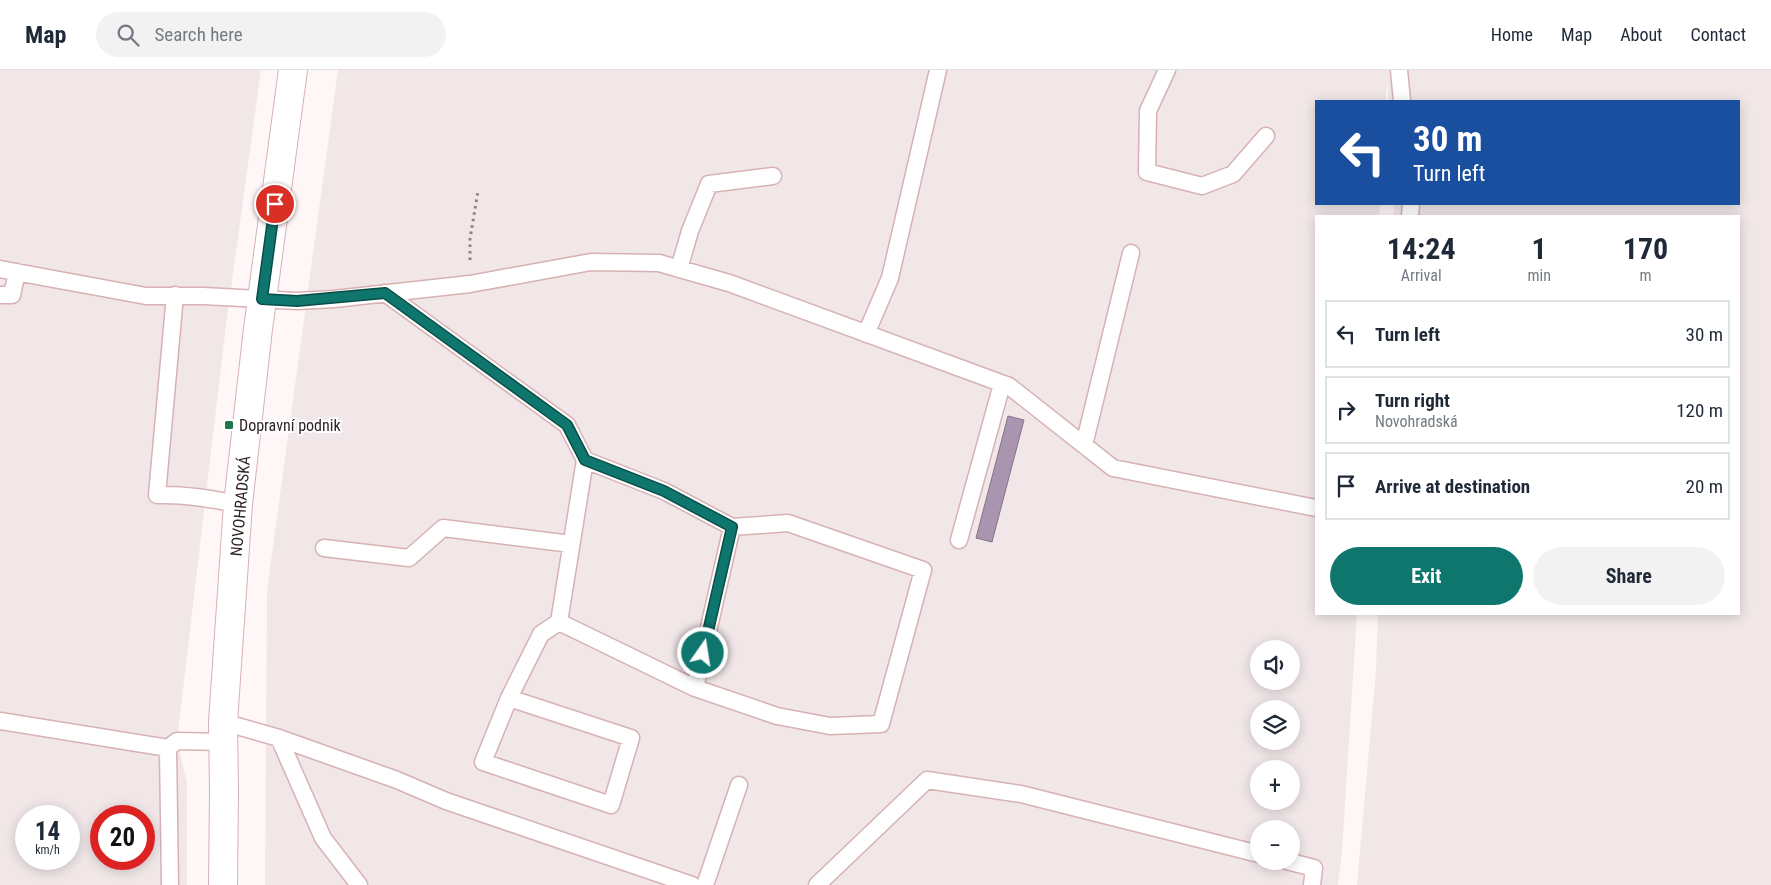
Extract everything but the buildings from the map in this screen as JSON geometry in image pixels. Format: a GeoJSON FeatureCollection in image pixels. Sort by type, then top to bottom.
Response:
{"type":"FeatureCollection","features":[{"type":"Feature","properties":{"kind":"main road","name":"NOVOHRADSKÁ"},"geometry":{"type":"LineString","coordinates":[[223,885],[223,732],[238,504],[262,299],[293,70]]}},
{"type":"Feature","properties":{"kind":"lane"},"geometry":{"type":"LineString","coordinates":[[866,334],[890,278],[938,70]]}},
{"type":"Feature","properties":{"kind":"lane"},"geometry":{"type":"LineString","coordinates":[[1167,70],[1148,110],[1147,172],[1202,186],[1233,174],[1266,136]]}},
{"type":"Feature","properties":{"kind":"lane"},"geometry":{"type":"LineString","coordinates":[[1399,70],[1402,100]]}},
{"type":"Feature","properties":{"kind":"lane"},"geometry":{"type":"LineString","coordinates":[[679,269],[690,231],[709,184],[773,176]]}},
{"type":"Feature","properties":{"kind":"lane"},"geometry":{"type":"LineString","coordinates":[[1084,445],[1131,253]]}},
{"type":"Feature","properties":{"kind":"lane"},"geometry":{"type":"LineString","coordinates":[[0,269],[146,296],[175,295],[297,301],[470,284],[591,262],[659,264],[729,283],[1009,386],[1113,468],[1315,508]]}},
{"type":"Feature","properties":{"kind":"lane"},"geometry":{"type":"LineString","coordinates":[[0,295],[12,295],[17,272]]}},
{"type":"Feature","properties":{"kind":"lane"},"geometry":{"type":"LineString","coordinates":[[385,293],[567,425],[585,460],[559,622],[541,634],[510,698],[483,762],[611,806],[631,738],[510,698]]}},
{"type":"Feature","properties":{"kind":"lane"},"geometry":{"type":"LineString","coordinates":[[175,295],[157,495],[192,497],[238,504]]}},
{"type":"Feature","properties":{"kind":"lane"},"geometry":{"type":"LineString","coordinates":[[959,540],[1002,384]]}},
{"type":"Feature","properties":{"kind":"lane"},"geometry":{"type":"LineString","coordinates":[[559,622],[695,688],[777,716],[830,726],[881,724],[923,570],[788,523],[732,527],[664,491],[585,460]]}},
{"type":"Feature","properties":{"kind":"lane"},"geometry":{"type":"LineString","coordinates":[[695,688],[732,527]]}},
{"type":"Feature","properties":{"kind":"lane"},"geometry":{"type":"LineString","coordinates":[[324,548],[409,558],[444,528],[571,544]]}},
{"type":"Feature","properties":{"kind":"lane"},"geometry":{"type":"LineString","coordinates":[[0,721],[168,748],[177,742],[223,732],[279,738],[397,780],[446,801],[692,885]]}},
{"type":"Feature","properties":{"kind":"lane"},"geometry":{"type":"LineString","coordinates":[[279,738],[323,838],[359,885]]}},
{"type":"Feature","properties":{"kind":"lane"},"geometry":{"type":"LineString","coordinates":[[168,748],[170,885]]}},
{"type":"Feature","properties":{"kind":"lane"},"geometry":{"type":"LineString","coordinates":[[817,885],[927,780],[1021,794],[1250,852]]}},
{"type":"Feature","properties":{"kind":"lane"},"geometry":{"type":"LineString","coordinates":[[705,885],[739,785]]}},
{"type":"Feature","properties":{"kind":"lane"},"geometry":{"type":"LineString","coordinates":[[1300,864],[1314,868],[1312,885]]}},
{"type":"Feature","properties":{"kind":"path"},"geometry":{"type":"LineString","coordinates":[[470,284],[470,239],[478,191]]}},
{"type":"Feature","properties":{"kind":"shaded area"},"geometry":{"type":"Polygon","coordinates":[[[0,70],[261,70],[226,325],[177,741],[187,783],[187,885],[0,885],[0,70]]]}},
{"type":"Feature","properties":{"kind":"shaded area"},"geometry":{"type":"Polygon","coordinates":[[[338,70],[1771,70],[1771,885],[1357,885],[1376,670],[1378,615],[1740,615],[1740,215],[1394,215],[1394,205],[1740,205],[1740,100],[1389,100],[1387,82],[1386,100],[1315,100],[1315,205],[1380,205],[1379,215],[1315,215],[1315,615],[1357,615],[1342,852],[1338,885],[265,885],[267,590],[338,70]]]}},
{"type":"Feature","properties":{"kind":"shaded area"},"geometry":{"type":"Polygon","coordinates":[[[1008,416],[1024,420],[992,542],[976,538],[1008,416]]]}},
{"type":"Feature","properties":{"kind":"place","name":"Dopravní podnik"},"geometry":{"type":"Point","coordinates":[229,425]}},
{"type":"Feature","properties":{"kind":"route"},"geometry":{"type":"LineString","coordinates":[[275,204],[262,299],[297,301],[385,293],[567,425],[585,460],[664,491],[732,527],[703,653]]}}]}
